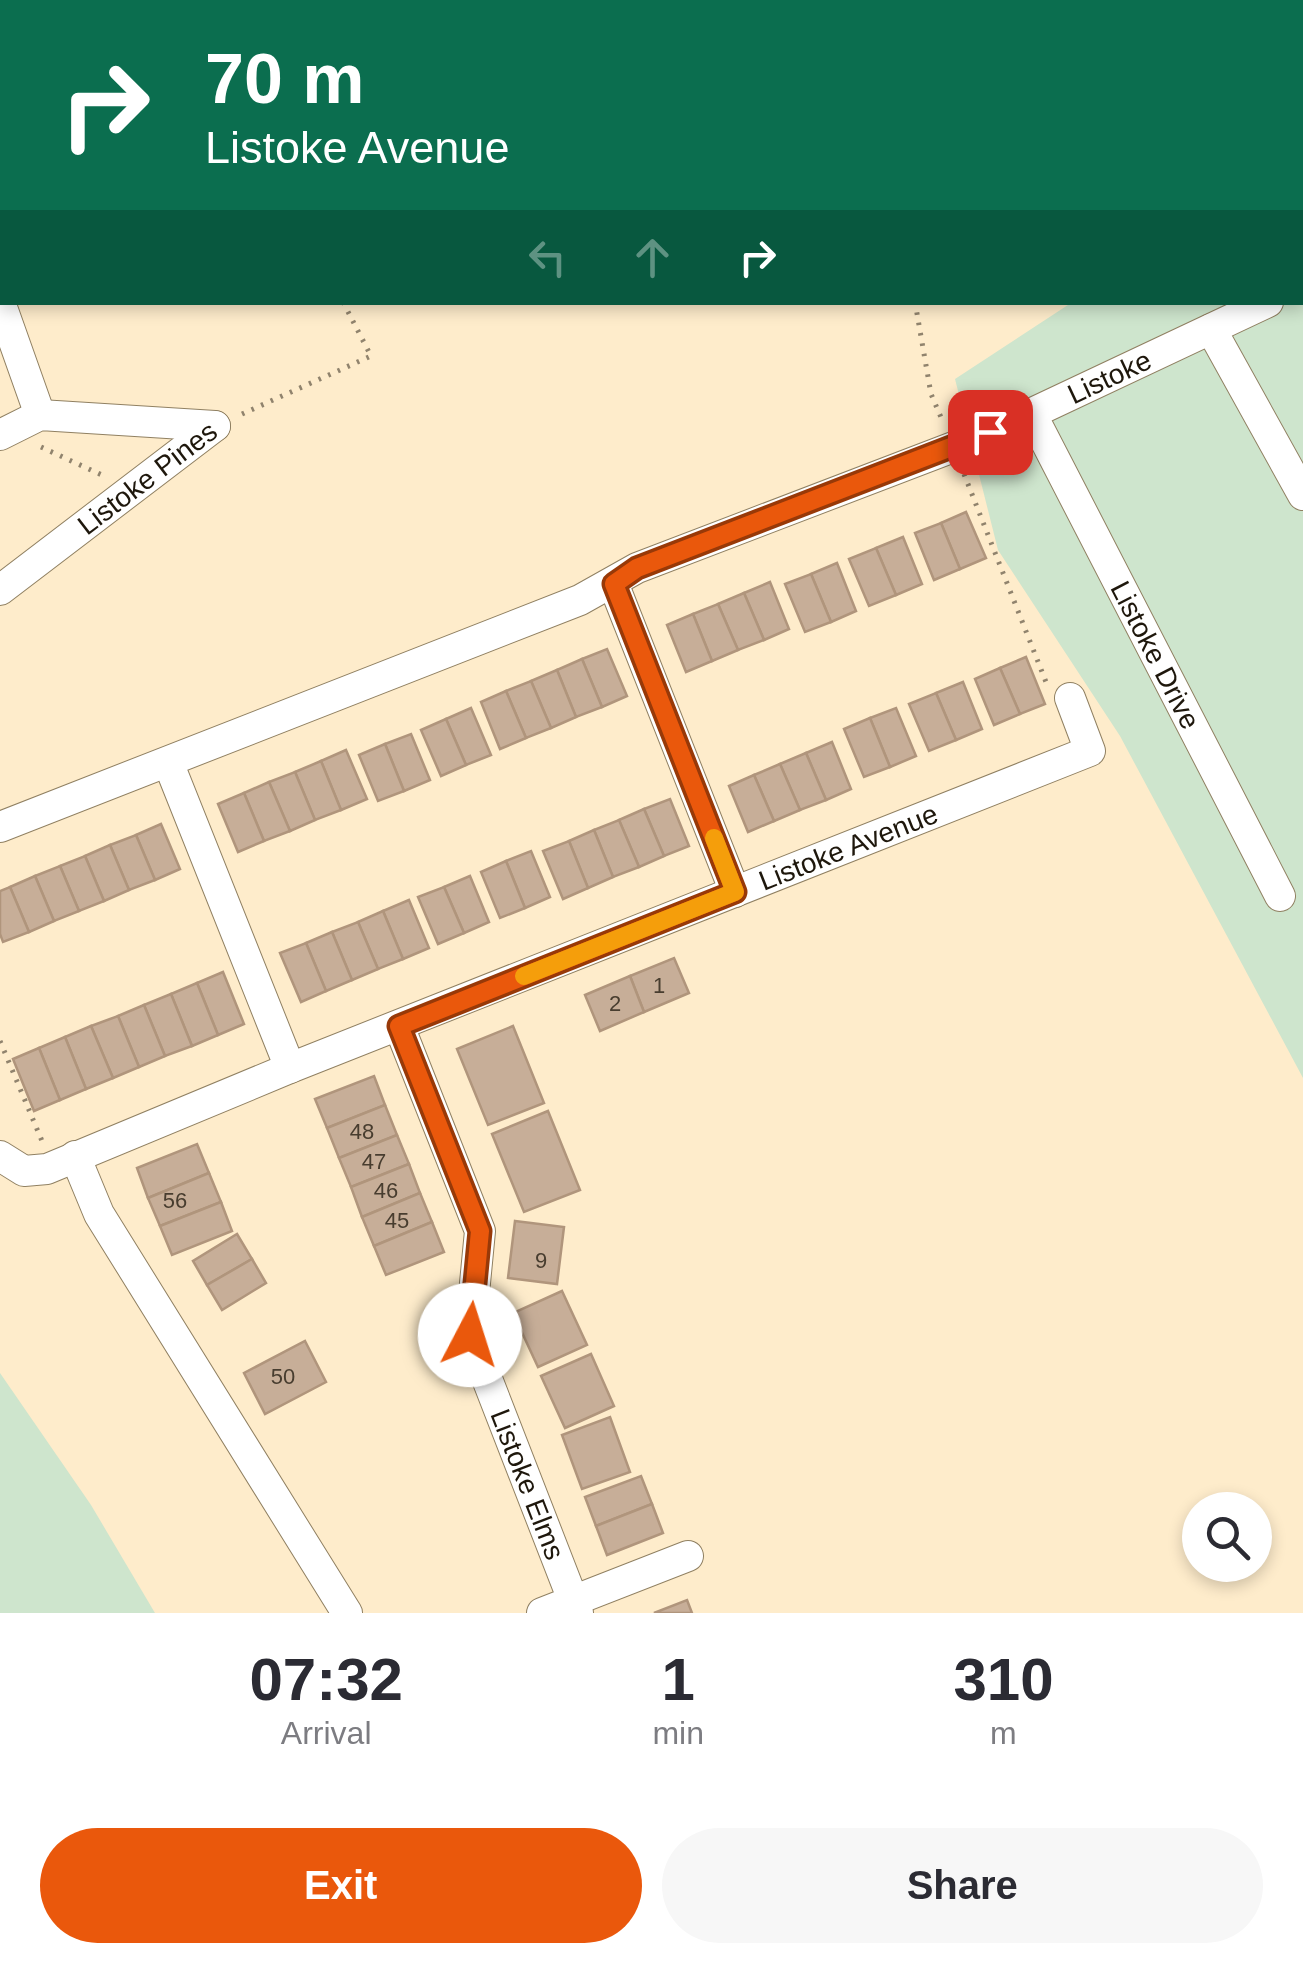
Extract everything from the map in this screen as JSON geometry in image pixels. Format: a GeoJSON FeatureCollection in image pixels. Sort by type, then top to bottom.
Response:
{"type":"FeatureCollection","features":[{"type":"Feature","properties":{"kind":"street"},"geometry":{"type":"LineString","coordinates":[[1,305],[40,415],[3,433]]}},
{"type":"Feature","properties":{"kind":"street","name":"Listoke"},"geometry":{"type":"LineString","coordinates":[[0,826],[580,600],[637,568],[953,447],[1262,305]]}},
{"type":"Feature","properties":{"kind":"street"},"geometry":{"type":"LineString","coordinates":[[1211,329],[1303,495]]}},
{"type":"Feature","properties":{"kind":"street","name":"Listoke Drive"},"geometry":{"type":"LineString","coordinates":[[1032,413],[1280,896]]}},
{"type":"Feature","properties":{"kind":"street","name":"Listoke Pines"},"geometry":{"type":"LineString","coordinates":[[0,590],[215,426],[40,415]]}},
{"type":"Feature","properties":{"kind":"street"},"geometry":{"type":"LineString","coordinates":[[614,584],[735,892]]}},
{"type":"Feature","properties":{"kind":"street","name":"Listoke Avenue"},"geometry":{"type":"LineString","coordinates":[[0,1156],[24,1171],[64,1161],[1090,752],[1070,698]]}},
{"type":"Feature","properties":{"kind":"street"},"geometry":{"type":"LineString","coordinates":[[168,762],[290,1068]]}},
{"type":"Feature","properties":{"kind":"street","name":"Listoke Elms"},"geometry":{"type":"LineString","coordinates":[[399,1026],[480,1231],[470,1335],[576,1607]]}},
{"type":"Feature","properties":{"kind":"street"},"geometry":{"type":"LineString","coordinates":[[64,1161],[347,1613]]}},
{"type":"Feature","properties":{"kind":"street"},"geometry":{"type":"LineString","coordinates":[[542,1613],[576,1607],[688,1556]]}},
{"type":"Feature","properties":{"kind":"path"},"geometry":{"type":"LineString","coordinates":[[916,305],[931,394],[1054,702],[1070,698]]}},
{"type":"Feature","properties":{"kind":"path"},"geometry":{"type":"LineString","coordinates":[[3,433],[120,483]]}},
{"type":"Feature","properties":{"kind":"path"},"geometry":{"type":"LineString","coordinates":[[0,1042],[64,1161]]}},
{"type":"Feature","properties":{"kind":"green space"},"geometry":{"type":"Polygon","coordinates":[[[1068,305],[1303,305],[1303,1078],[1120,736],[998,550],[955,379],[1068,305]]]}},
{"type":"Feature","properties":{"kind":"green space"},"geometry":{"type":"Polygon","coordinates":[[[0,1373],[91,1505],[155,1613],[0,1613],[0,1373]]]}},
{"type":"Feature","properties":{"kind":"building"},"geometry":{"type":"Polygon","coordinates":[[[966,512],[986,558],[960,569],[941,523],[966,512]]]}},
{"type":"Feature","properties":{"kind":"building"},"geometry":{"type":"Polygon","coordinates":[[[941,523],[960,569],[934,580],[915,533],[941,523]]]}},
{"type":"Feature","properties":{"kind":"building"},"geometry":{"type":"Polygon","coordinates":[[[903,537],[922,584],[896,595],[876,548],[903,537]]]}},
{"type":"Feature","properties":{"kind":"building"},"geometry":{"type":"Polygon","coordinates":[[[876,548],[896,595],[869,606],[849,559],[876,548]]]}},
{"type":"Feature","properties":{"kind":"building"},"geometry":{"type":"Polygon","coordinates":[[[837,563],[856,611],[831,622],[811,574],[837,563]]]}},
{"type":"Feature","properties":{"kind":"building"},"geometry":{"type":"Polygon","coordinates":[[[811,574],[831,622],[805,632],[785,584],[811,574]]]}},
{"type":"Feature","properties":{"kind":"building"},"geometry":{"type":"Polygon","coordinates":[[[770,582],[789,629],[764,640],[744,593],[770,582]]]}},
{"type":"Feature","properties":{"kind":"building"},"geometry":{"type":"Polygon","coordinates":[[[744,593],[764,640],[738,650],[718,604],[744,593]]]}},
{"type":"Feature","properties":{"kind":"building"},"geometry":{"type":"Polygon","coordinates":[[[718,604],[738,650],[712,661],[693,614],[718,604]]]}},
{"type":"Feature","properties":{"kind":"building"},"geometry":{"type":"Polygon","coordinates":[[[693,614],[712,661],[686,672],[667,625],[693,614]]]}},
{"type":"Feature","properties":{"kind":"building"},"geometry":{"type":"Polygon","coordinates":[[[607,649],[627,696],[602,707],[582,659],[607,649]]]}},
{"type":"Feature","properties":{"kind":"building"},"geometry":{"type":"Polygon","coordinates":[[[1026,657],[1045,704],[1020,714],[1000,668],[1026,657]]]}},
{"type":"Feature","properties":{"kind":"building"},"geometry":{"type":"Polygon","coordinates":[[[582,659],[602,707],[576,717],[557,670],[582,659]]]}},
{"type":"Feature","properties":{"kind":"building"},"geometry":{"type":"Polygon","coordinates":[[[1000,668],[1020,714],[994,725],[975,679],[1000,668]]]}},
{"type":"Feature","properties":{"kind":"building"},"geometry":{"type":"Polygon","coordinates":[[[557,670],[576,717],[551,728],[531,681],[557,670]]]}},
{"type":"Feature","properties":{"kind":"building"},"geometry":{"type":"Polygon","coordinates":[[[531,681],[551,728],[526,738],[506,691],[531,681]]]}},
{"type":"Feature","properties":{"kind":"building"},"geometry":{"type":"Polygon","coordinates":[[[963,682],[982,729],[956,740],[936,693],[963,682]]]}},
{"type":"Feature","properties":{"kind":"building"},"geometry":{"type":"Polygon","coordinates":[[[506,691],[526,738],[500,749],[481,702],[506,691]]]}},
{"type":"Feature","properties":{"kind":"building"},"geometry":{"type":"Polygon","coordinates":[[[936,693],[956,740],[929,751],[909,704],[936,693]]]}},
{"type":"Feature","properties":{"kind":"building"},"geometry":{"type":"Polygon","coordinates":[[[471,708],[491,755],[466,765],[446,719],[471,708]]]}},
{"type":"Feature","properties":{"kind":"building"},"geometry":{"type":"Polygon","coordinates":[[[896,708],[916,756],[890,767],[870,718],[896,708]]]}},
{"type":"Feature","properties":{"kind":"building"},"geometry":{"type":"Polygon","coordinates":[[[870,718],[890,767],[864,777],[844,729],[870,718]]]}},
{"type":"Feature","properties":{"kind":"building"},"geometry":{"type":"Polygon","coordinates":[[[446,719],[466,765],[441,776],[421,730],[446,719]]]}},
{"type":"Feature","properties":{"kind":"building"},"geometry":{"type":"Polygon","coordinates":[[[411,734],[430,780],[404,791],[385,744],[411,734]]]}},
{"type":"Feature","properties":{"kind":"building"},"geometry":{"type":"Polygon","coordinates":[[[832,742],[851,789],[826,800],[806,753],[832,742]]]}},
{"type":"Feature","properties":{"kind":"building"},"geometry":{"type":"Polygon","coordinates":[[[385,744],[404,791],[378,801],[359,755],[385,744]]]}},
{"type":"Feature","properties":{"kind":"building"},"geometry":{"type":"Polygon","coordinates":[[[346,750],[367,799],[341,810],[321,761],[346,750]]]}},
{"type":"Feature","properties":{"kind":"building"},"geometry":{"type":"Polygon","coordinates":[[[806,753],[826,800],[800,810],[780,764],[806,753]]]}},
{"type":"Feature","properties":{"kind":"building"},"geometry":{"type":"Polygon","coordinates":[[[321,761],[341,810],[315,820],[295,772],[321,761]]]}},
{"type":"Feature","properties":{"kind":"building"},"geometry":{"type":"Polygon","coordinates":[[[780,764],[800,810],[774,821],[754,775],[780,764]]]}},
{"type":"Feature","properties":{"kind":"building"},"geometry":{"type":"Polygon","coordinates":[[[295,772],[315,820],[290,831],[269,782],[295,772]]]}},
{"type":"Feature","properties":{"kind":"building"},"geometry":{"type":"Polygon","coordinates":[[[754,775],[774,821],[748,832],[729,786],[754,775]]]}},
{"type":"Feature","properties":{"kind":"building"},"geometry":{"type":"Polygon","coordinates":[[[269,782],[290,831],[264,841],[244,793],[269,782]]]}},
{"type":"Feature","properties":{"kind":"building"},"geometry":{"type":"Polygon","coordinates":[[[244,793],[264,841],[238,852],[218,804],[244,793]]]}},
{"type":"Feature","properties":{"kind":"building"},"geometry":{"type":"Polygon","coordinates":[[[670,799],[689,846],[664,856],[644,809],[670,799]]]}},
{"type":"Feature","properties":{"kind":"building"},"geometry":{"type":"Polygon","coordinates":[[[644,809],[664,856],[639,867],[619,820],[644,809]]]}},
{"type":"Feature","properties":{"kind":"building"},"geometry":{"type":"Polygon","coordinates":[[[619,820],[639,867],[613,877],[594,830],[619,820]]]}},
{"type":"Feature","properties":{"kind":"building"},"geometry":{"type":"Polygon","coordinates":[[[161,824],[180,869],[155,880],[136,835],[161,824]]]}},
{"type":"Feature","properties":{"kind":"building"},"geometry":{"type":"Polygon","coordinates":[[[594,830],[613,877],[588,888],[569,841],[594,830]]]}},
{"type":"Feature","properties":{"kind":"building"},"geometry":{"type":"Polygon","coordinates":[[[136,835],[155,880],[129,890],[110,845],[136,835]]]}},
{"type":"Feature","properties":{"kind":"building"},"geometry":{"type":"Polygon","coordinates":[[[569,841],[588,888],[563,899],[543,851],[569,841]]]}},
{"type":"Feature","properties":{"kind":"building"},"geometry":{"type":"Polygon","coordinates":[[[110,845],[129,890],[104,901],[85,856],[110,845]]]}},
{"type":"Feature","properties":{"kind":"building"},"geometry":{"type":"Polygon","coordinates":[[[531,851],[550,897],[525,908],[506,861],[531,851]]]}},
{"type":"Feature","properties":{"kind":"building"},"geometry":{"type":"Polygon","coordinates":[[[85,856],[104,901],[79,911],[60,866],[85,856]]]}},
{"type":"Feature","properties":{"kind":"building"},"geometry":{"type":"Polygon","coordinates":[[[506,861],[525,908],[500,918],[481,872],[506,861]]]}},
{"type":"Feature","properties":{"kind":"building"},"geometry":{"type":"Polygon","coordinates":[[[60,866],[79,911],[54,921],[35,876],[60,866]]]}},
{"type":"Feature","properties":{"kind":"building"},"geometry":{"type":"Polygon","coordinates":[[[35,876],[54,921],[29,932],[10,887],[35,876]]]}},
{"type":"Feature","properties":{"kind":"building"},"geometry":{"type":"Polygon","coordinates":[[[470,876],[489,922],[464,933],[444,887],[470,876]]]}},
{"type":"Feature","properties":{"kind":"building"},"geometry":{"type":"Polygon","coordinates":[[[10,887],[29,932],[3,942],[0,891],[10,887]]]}},
{"type":"Feature","properties":{"kind":"building"},"geometry":{"type":"Polygon","coordinates":[[[444,887],[464,933],[438,944],[418,897],[444,887]]]}},
{"type":"Feature","properties":{"kind":"building"},"geometry":{"type":"Polygon","coordinates":[[[409,900],[429,948],[403,959],[383,911],[409,900]]]}},
{"type":"Feature","properties":{"kind":"building"},"geometry":{"type":"Polygon","coordinates":[[[383,911],[403,959],[378,969],[358,922],[383,911]]]}},
{"type":"Feature","properties":{"kind":"building"},"geometry":{"type":"Polygon","coordinates":[[[358,922],[378,969],[352,980],[332,932],[358,922]]]}},
{"type":"Feature","properties":{"kind":"building"},"geometry":{"type":"Polygon","coordinates":[[[332,932],[352,980],[326,991],[306,943],[332,932]]]}},
{"type":"Feature","properties":{"kind":"building"},"geometry":{"type":"Polygon","coordinates":[[[306,943],[326,991],[301,1002],[280,953],[306,943]]]}},
{"type":"Feature","properties":{"kind":"building"},"geometry":{"type":"Polygon","coordinates":[[[674,958],[689,993],[644,1012],[630,976],[674,958]]]}},
{"type":"Feature","properties":{"kind":"building"},"geometry":{"type":"Polygon","coordinates":[[[223,972],[244,1024],[218,1035],[197,983],[223,972]]]}},
{"type":"Feature","properties":{"kind":"building"},"geometry":{"type":"Polygon","coordinates":[[[630,976],[644,1012],[600,1031],[585,995],[630,976]]]}},
{"type":"Feature","properties":{"kind":"building"},"geometry":{"type":"Polygon","coordinates":[[[197,983],[218,1035],[192,1046],[171,994],[197,983]]]}},
{"type":"Feature","properties":{"kind":"building"},"geometry":{"type":"Polygon","coordinates":[[[171,994],[192,1046],[165,1056],[144,1005],[171,994]]]}},
{"type":"Feature","properties":{"kind":"building"},"geometry":{"type":"Polygon","coordinates":[[[144,1005],[165,1056],[139,1067],[118,1016],[144,1005]]]}},
{"type":"Feature","properties":{"kind":"building"},"geometry":{"type":"Polygon","coordinates":[[[118,1016],[139,1067],[113,1078],[91,1026],[118,1016]]]}},
{"type":"Feature","properties":{"kind":"building"},"geometry":{"type":"Polygon","coordinates":[[[91,1026],[113,1078],[86,1089],[65,1037],[91,1026]]]}},
{"type":"Feature","properties":{"kind":"building"},"geometry":{"type":"Polygon","coordinates":[[[513,1026],[544,1103],[488,1125],[457,1049],[513,1026]]]}},
{"type":"Feature","properties":{"kind":"building"},"geometry":{"type":"Polygon","coordinates":[[[65,1037],[86,1089],[60,1100],[39,1048],[65,1037]]]}},
{"type":"Feature","properties":{"kind":"building"},"geometry":{"type":"Polygon","coordinates":[[[39,1048],[60,1100],[34,1111],[13,1059],[39,1048]]]}},
{"type":"Feature","properties":{"kind":"building"},"geometry":{"type":"Polygon","coordinates":[[[374,1076],[385,1105],[327,1128],[315,1099],[374,1076]]]}},
{"type":"Feature","properties":{"kind":"building"},"geometry":{"type":"Polygon","coordinates":[[[385,1105],[397,1135],[339,1158],[327,1128],[385,1105]]]}},
{"type":"Feature","properties":{"kind":"building"},"geometry":{"type":"Polygon","coordinates":[[[548,1111],[580,1190],[524,1212],[492,1134],[548,1111]]]}},
{"type":"Feature","properties":{"kind":"building"},"geometry":{"type":"Polygon","coordinates":[[[397,1135],[409,1164],[351,1187],[339,1158],[397,1135]]]}},
{"type":"Feature","properties":{"kind":"building"},"geometry":{"type":"Polygon","coordinates":[[[197,1144],[209,1173],[148,1198],[137,1168],[197,1144]]]}},
{"type":"Feature","properties":{"kind":"building"},"geometry":{"type":"Polygon","coordinates":[[[409,1164],[420,1193],[362,1217],[351,1187],[409,1164]]]}},
{"type":"Feature","properties":{"kind":"building"},"geometry":{"type":"Polygon","coordinates":[[[209,1173],[221,1202],[160,1226],[148,1198],[209,1173]]]}},
{"type":"Feature","properties":{"kind":"building"},"geometry":{"type":"Polygon","coordinates":[[[420,1193],[432,1222],[374,1246],[362,1217],[420,1193]]]}},
{"type":"Feature","properties":{"kind":"building"},"geometry":{"type":"Polygon","coordinates":[[[221,1202],[232,1231],[172,1255],[160,1226],[221,1202]]]}},
{"type":"Feature","properties":{"kind":"building"},"geometry":{"type":"Polygon","coordinates":[[[515,1221],[564,1227],[557,1284],[508,1278],[515,1221]]]}},
{"type":"Feature","properties":{"kind":"building"},"geometry":{"type":"Polygon","coordinates":[[[432,1222],[444,1252],[386,1275],[374,1246],[432,1222]]]}},
{"type":"Feature","properties":{"kind":"building"},"geometry":{"type":"Polygon","coordinates":[[[237,1234],[252,1259],[207,1285],[193,1261],[237,1234]]]}},
{"type":"Feature","properties":{"kind":"building"},"geometry":{"type":"Polygon","coordinates":[[[252,1259],[266,1283],[222,1310],[207,1285],[252,1259]]]}},
{"type":"Feature","properties":{"kind":"building"},"geometry":{"type":"Polygon","coordinates":[[[562,1291],[587,1345],[538,1367],[513,1313],[562,1291]]]}},
{"type":"Feature","properties":{"kind":"building"},"geometry":{"type":"Polygon","coordinates":[[[305,1341],[326,1382],[265,1414],[244,1373],[305,1341]]]}},
{"type":"Feature","properties":{"kind":"building"},"geometry":{"type":"Polygon","coordinates":[[[591,1354],[614,1406],[565,1428],[541,1376],[591,1354]]]}},
{"type":"Feature","properties":{"kind":"building"},"geometry":{"type":"Polygon","coordinates":[[[610,1417],[630,1472],[582,1489],[562,1435],[610,1417]]]}},
{"type":"Feature","properties":{"kind":"building"},"geometry":{"type":"Polygon","coordinates":[[[641,1476],[652,1504],[596,1526],[585,1497],[641,1476]]]}},
{"type":"Feature","properties":{"kind":"building"},"geometry":{"type":"Polygon","coordinates":[[[652,1504],[663,1533],[607,1555],[596,1526],[652,1504]]]}},
{"type":"Feature","properties":{"kind":"building"},"geometry":{"type":"Polygon","coordinates":[[[687,1600],[692,1613],[654,1613],[687,1600]]]}},
{"type":"Feature","properties":{"kind":"slow traffic"},"geometry":{"type":"LineString","coordinates":[[524,976],[735,892],[714,838]]}},
{"type":"Feature","properties":{"kind":"route"},"geometry":{"type":"LineString","coordinates":[[470,1335],[480,1231],[399,1026],[735,892],[614,584],[637,568],[990,432]]}}]}
